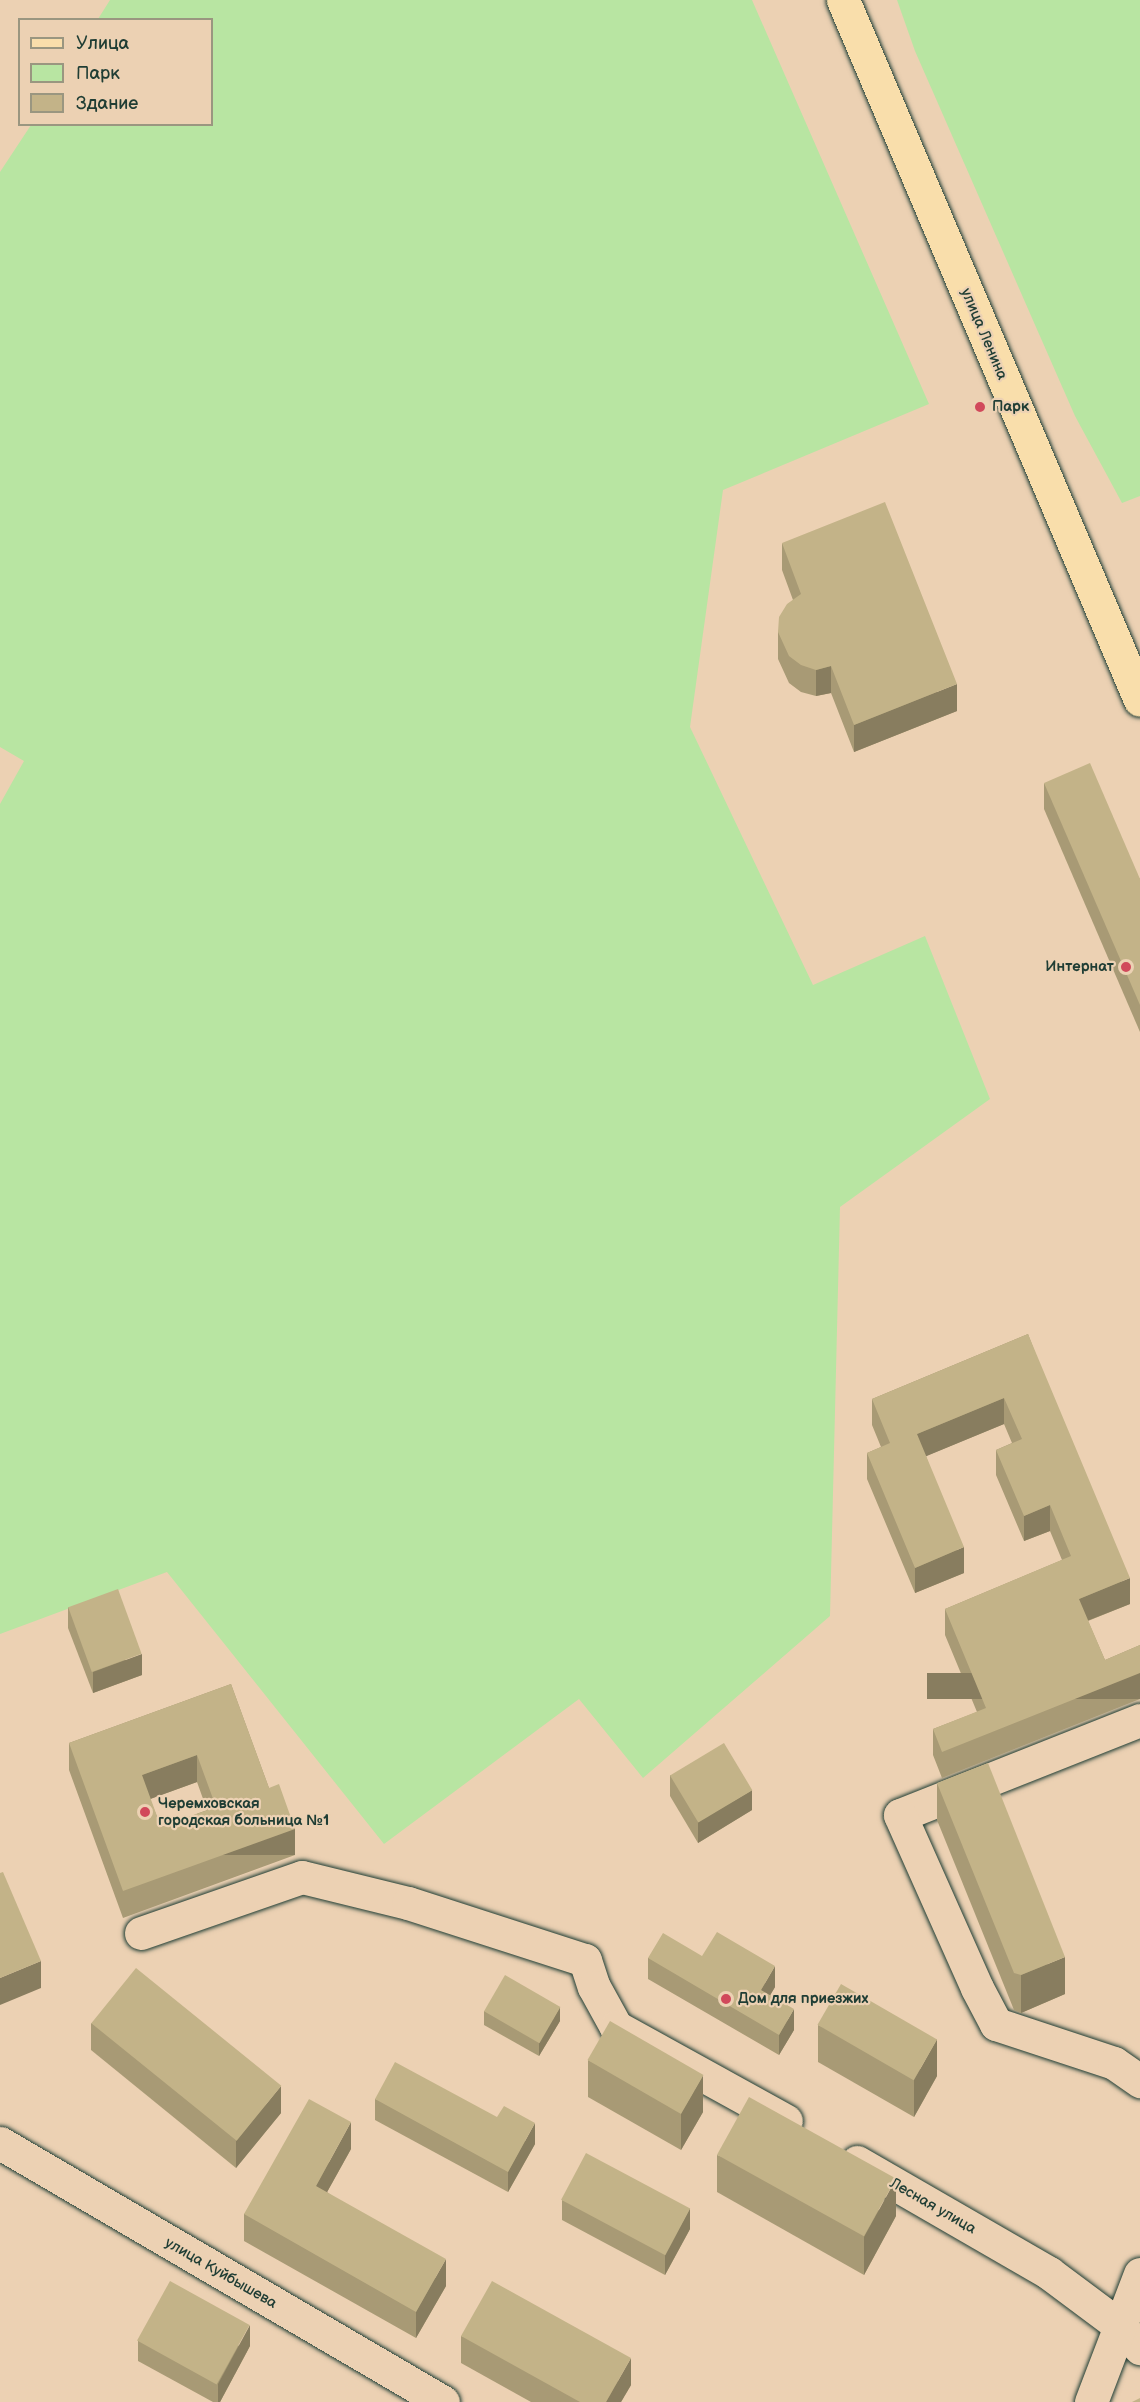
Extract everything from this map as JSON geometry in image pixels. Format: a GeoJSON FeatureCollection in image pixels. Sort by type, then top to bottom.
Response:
{"type":"FeatureCollection","features":[{"type":"Feature","properties":{"kind":"main road","name":"улица Ленина"},"geometry":{"type":"LineString","coordinates":[[843,0],[1140,700]]}},
{"type":"Feature","properties":{"kind":"street"},"geometry":{"type":"LineString","coordinates":[[1140,1720],[900,1815],[977,1988],[996,2024],[1114,2063],[1140,2081]]}},
{"type":"Feature","properties":{"kind":"street","name":"Лесная улица"},"geometry":{"type":"LineString","coordinates":[[141,1933],[302,1877],[408,1903],[585,1960],[594,1987],[616,2027],[818,2139],[1048,2273],[1130,2337]]}},
{"type":"Feature","properties":{"kind":"street","name":"улица Куйбышева"},"geometry":{"type":"LineString","coordinates":[[0,2143],[443,2402]]}},
{"type":"Feature","properties":{"kind":"street"},"geometry":{"type":"LineString","coordinates":[[1091,2402],[1130,2337],[1140,2274]]}},
{"type":"Feature","properties":{"kind":"green space"},"geometry":{"type":"Polygon","coordinates":[[[110,0],[752,0],[929,404],[723,490],[690,727],[813,985],[925,936],[990,1099],[840,1207],[830,1616],[643,1778],[579,1699],[384,1844],[167,1572],[0,1634],[0,804],[24,761],[0,747],[0,172],[30,126],[213,126],[213,18],[99,18],[110,0]]]}},
{"type":"Feature","properties":{"kind":"green space"},"geometry":{"type":"Polygon","coordinates":[[[897,0],[1140,0],[1140,496],[1122,503],[1075,416],[915,51],[897,0]]]}},
{"type":"Feature","properties":{"kind":"building"},"geometry":{"type":"Polygon","coordinates":[[[885,502],[957,684],[854,725],[831,666],[816,670],[801,665],[789,656],[778,632],[779,617],[787,604],[801,594],[782,543],[885,502]]]}},
{"type":"Feature","properties":{"kind":"building","name":"Интернат"},"geometry":{"type":"Polygon","coordinates":[[[1090,763],[1140,879],[1140,1005],[1044,783],[1090,763]]]}},
{"type":"Feature","properties":{"kind":"building"},"geometry":{"type":"Polygon","coordinates":[[[1028,1334],[1130,1578],[1079,1599],[1105,1660],[1140,1645],[1140,1673],[942,1752],[933,1729],[986,1708],[945,1609],[1071,1556],[1050,1505],[1024,1516],[996,1450],[1022,1439],[1004,1398],[917,1434],[964,1547],[915,1568],[867,1453],[890,1443],[872,1399],[1028,1334]]]}},
{"type":"Feature","properties":{"kind":"building"},"geometry":{"type":"Polygon","coordinates":[[[118,1589],[142,1654],[92,1672],[68,1607],[118,1589]]]}},
{"type":"Feature","properties":{"kind":"building"},"geometry":{"type":"Polygon","coordinates":[[[231,1684],[269,1788],[279,1784],[295,1829],[123,1891],[69,1743],[231,1684]],[[197,1755],[142,1775],[161,1827],[216,1807],[197,1755]]]}},
{"type":"Feature","properties":{"kind":"building"},"geometry":{"type":"Polygon","coordinates":[[[724,1743],[752,1790],[698,1823],[670,1775],[724,1743]]]}},
{"type":"Feature","properties":{"kind":"building"},"geometry":{"type":"Polygon","coordinates":[[[988,1763],[1065,1957],[1021,1975],[1014,1973],[937,1783],[988,1763]]]}},
{"type":"Feature","properties":{"kind":"building"},"geometry":{"type":"Polygon","coordinates":[[[3,1872],[41,1961],[0,1978],[0,1873],[3,1872]]]}},
{"type":"Feature","properties":{"kind":"building"},"geometry":{"type":"Polygon","coordinates":[[[717,1932],[775,1966],[761,1990],[794,2009],[779,2035],[648,1958],[663,1933],[702,1956],[717,1932]]]}},
{"type":"Feature","properties":{"kind":"building"},"geometry":{"type":"Polygon","coordinates":[[[136,1968],[281,2086],[237,2141],[91,2023],[136,1968]]]}},
{"type":"Feature","properties":{"kind":"building"},"geometry":{"type":"Polygon","coordinates":[[[505,1975],[560,2007],[539,2043],[484,2011],[505,1975]]]}},
{"type":"Feature","properties":{"kind":"building"},"geometry":{"type":"Polygon","coordinates":[[[841,1984],[937,2040],[914,2080],[818,2025],[841,1984]]]}},
{"type":"Feature","properties":{"kind":"building"},"geometry":{"type":"Polygon","coordinates":[[[610,2021],[704,2075],[681,2114],[588,2060],[610,2021]]]}},
{"type":"Feature","properties":{"kind":"building"},"geometry":{"type":"Polygon","coordinates":[[[395,2062],[497,2117],[504,2106],[535,2123],[508,2172],[375,2099],[395,2062]]]}},
{"type":"Feature","properties":{"kind":"building"},"geometry":{"type":"Polygon","coordinates":[[[749,2097],[896,2178],[864,2236],[717,2155],[749,2097]]]}},
{"type":"Feature","properties":{"kind":"building"},"geometry":{"type":"Polygon","coordinates":[[[309,2099],[351,2122],[316,2186],[446,2259],[416,2312],[244,2214],[309,2099]]]}},
{"type":"Feature","properties":{"kind":"building"},"geometry":{"type":"Polygon","coordinates":[[[586,2153],[690,2208],[665,2255],[561,2200],[586,2153]]]}},
{"type":"Feature","properties":{"kind":"building"},"geometry":{"type":"Polygon","coordinates":[[[170,2281],[250,2325],[217,2385],[137,2340],[170,2281]]]}},
{"type":"Feature","properties":{"kind":"building"},"geometry":{"type":"Polygon","coordinates":[[[492,2281],[631,2358],[606,2402],[580,2402],[461,2336],[492,2281]]]}},
{"type":"Feature","properties":{"kind":"place","name":"Парк"},"geometry":{"type":"Point","coordinates":[980,407]}},
{"type":"Feature","properties":{"kind":"place","name":"Интернат"},"geometry":{"type":"Point","coordinates":[1126,967]}},
{"type":"Feature","properties":{"kind":"place","name":"Черемховская городская больница №1"},"geometry":{"type":"Point","coordinates":[145,1812]}},
{"type":"Feature","properties":{"kind":"place","name":"Дом для приезжих"},"geometry":{"type":"Point","coordinates":[726,1999]}}]}
